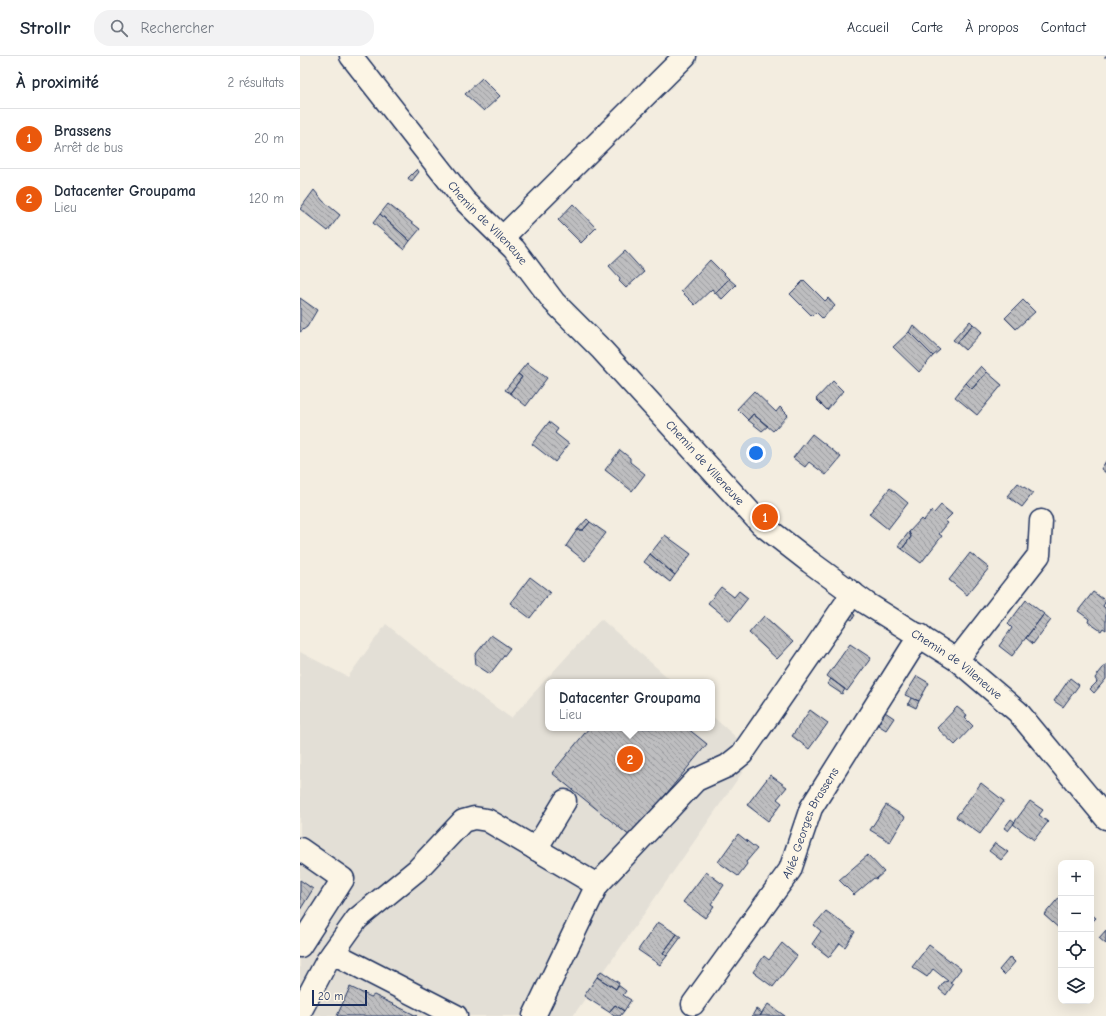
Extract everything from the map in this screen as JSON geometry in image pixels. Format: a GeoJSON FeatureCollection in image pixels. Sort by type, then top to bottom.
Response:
{"type":"FeatureCollection","features":[{"type":"Feature","properties":{"kind":"street","name":"Chemin de Villeneuve"},"geometry":{"type":"LineString","coordinates":[[351,56],[464,200],[514,249],[554,302],[602,350],[761,524],[853,593],[957,660],[1018,712],[1106,818]]}},
{"type":"Feature","properties":{"kind":"street"},"geometry":{"type":"LineString","coordinates":[[502,238],[685,56]]}},
{"type":"Feature","properties":{"kind":"street"},"geometry":{"type":"LineString","coordinates":[[957,660],[1039,555],[1041,521]]}},
{"type":"Feature","properties":{"kind":"street"},"geometry":{"type":"LineString","coordinates":[[534,1016],[597,886],[696,780],[727,766],[742,754],[853,593]]}},
{"type":"Feature","properties":{"kind":"street","name":"Allée Georges Brassens"},"geometry":{"type":"LineString","coordinates":[[693,1004],[790,870],[811,808],[920,635]]}},
{"type":"Feature","properties":{"kind":"street"},"geometry":{"type":"LineString","coordinates":[[536,849],[565,801]]}},
{"type":"Feature","properties":{"kind":"street"},"geometry":{"type":"LineString","coordinates":[[300,1012],[333,953],[356,919],[417,870],[463,821],[474,818],[487,820],[597,886]]}},
{"type":"Feature","properties":{"kind":"street"},"geometry":{"type":"LineString","coordinates":[[300,849],[343,879],[300,946]]}},
{"type":"Feature","properties":{"kind":"street"},"geometry":{"type":"LineString","coordinates":[[333,953],[456,1016]]}},
{"type":"Feature","properties":{"kind":"shaded area"},"geometry":{"type":"Polygon","coordinates":[[[601,619],[670,679],[546,679],[601,619]]]}},
{"type":"Feature","properties":{"kind":"shaded area"},"geometry":{"type":"Polygon","coordinates":[[[386,624],[435,664],[511,718],[545,681],[545,731],[715,731],[715,719],[755,754],[573,1016],[300,1016],[300,652],[348,677],[386,624]]]}},
{"type":"Feature","properties":{"kind":"building"},"geometry":{"type":"Polygon","coordinates":[[[482,78],[500,96],[484,111],[465,94],[482,78]]]}},
{"type":"Feature","properties":{"kind":"building"},"geometry":{"type":"Polygon","coordinates":[[[417,169],[419,172],[411,182],[408,178],[417,169]]]}},
{"type":"Feature","properties":{"kind":"building"},"geometry":{"type":"Polygon","coordinates":[[[314,190],[323,201],[340,215],[328,231],[300,209],[314,190]]]}},
{"type":"Feature","properties":{"kind":"building"},"geometry":{"type":"Polygon","coordinates":[[[388,204],[420,229],[410,241],[380,214],[388,204]]]}},
{"type":"Feature","properties":{"kind":"building"},"geometry":{"type":"Polygon","coordinates":[[[573,204],[596,228],[581,243],[558,220],[573,204]]]}},
{"type":"Feature","properties":{"kind":"building"},"geometry":{"type":"Polygon","coordinates":[[[380,214],[410,241],[404,249],[373,223],[380,214]]]}},
{"type":"Feature","properties":{"kind":"building"},"geometry":{"type":"Polygon","coordinates":[[[625,251],[644,272],[626,288],[619,281],[620,278],[609,266],[625,251]]]}},
{"type":"Feature","properties":{"kind":"building"},"geometry":{"type":"Polygon","coordinates":[[[710,260],[729,279],[715,293],[712,289],[695,305],[681,291],[710,260]]]}},
{"type":"Feature","properties":{"kind":"building"},"geometry":{"type":"Polygon","coordinates":[[[729,279],[736,285],[722,299],[715,293],[729,279]]]}},
{"type":"Feature","properties":{"kind":"building"},"geometry":{"type":"Polygon","coordinates":[[[804,280],[825,301],[828,298],[835,306],[822,318],[816,312],[812,316],[790,294],[804,280]]]}},
{"type":"Feature","properties":{"kind":"building"},"geometry":{"type":"Polygon","coordinates":[[[300,298],[317,310],[307,327],[300,332],[300,298]]]}},
{"type":"Feature","properties":{"kind":"building"},"geometry":{"type":"Polygon","coordinates":[[[1023,300],[1035,312],[1016,329],[1005,318],[1023,300]]]}},
{"type":"Feature","properties":{"kind":"building"},"geometry":{"type":"Polygon","coordinates":[[[970,321],[973,324],[957,343],[953,340],[970,321]]]}},
{"type":"Feature","properties":{"kind":"building"},"geometry":{"type":"Polygon","coordinates":[[[973,324],[982,332],[965,350],[957,343],[973,324]]]}},
{"type":"Feature","properties":{"kind":"building"},"geometry":{"type":"Polygon","coordinates":[[[913,325],[940,350],[933,356],[909,332],[913,325]]]}},
{"type":"Feature","properties":{"kind":"building"},"geometry":{"type":"Polygon","coordinates":[[[909,332],[933,356],[919,372],[893,347],[909,332]]]}},
{"type":"Feature","properties":{"kind":"building"},"geometry":{"type":"Polygon","coordinates":[[[527,363],[547,378],[526,406],[510,393],[522,377],[518,374],[527,363]]]}},
{"type":"Feature","properties":{"kind":"building"},"geometry":{"type":"Polygon","coordinates":[[[981,366],[987,372],[972,389],[966,383],[981,366]]]}},
{"type":"Feature","properties":{"kind":"building"},"geometry":{"type":"Polygon","coordinates":[[[987,372],[1002,385],[977,415],[955,397],[966,383],[972,389],[987,372]]]}},
{"type":"Feature","properties":{"kind":"building"},"geometry":{"type":"Polygon","coordinates":[[[518,374],[522,377],[510,393],[505,390],[518,374]]]}},
{"type":"Feature","properties":{"kind":"building"},"geometry":{"type":"Polygon","coordinates":[[[833,381],[843,391],[827,410],[816,399],[833,381]]]}},
{"type":"Feature","properties":{"kind":"building"},"geometry":{"type":"Polygon","coordinates":[[[754,391],[776,412],[780,407],[788,415],[773,431],[753,414],[748,420],[737,409],[754,391]]]}},
{"type":"Feature","properties":{"kind":"building"},"geometry":{"type":"Polygon","coordinates":[[[753,414],[768,426],[762,431],[748,420],[753,414]]]}},
{"type":"Feature","properties":{"kind":"building"},"geometry":{"type":"Polygon","coordinates":[[[549,422],[558,429],[555,433],[569,444],[555,462],[532,444],[549,422]]]}},
{"type":"Feature","properties":{"kind":"building"},"geometry":{"type":"Polygon","coordinates":[[[812,434],[841,457],[826,475],[809,462],[805,467],[793,458],[812,434]]]}},
{"type":"Feature","properties":{"kind":"building"},"geometry":{"type":"Polygon","coordinates":[[[620,450],[630,458],[630,462],[645,474],[632,491],[605,470],[620,450]]]}},
{"type":"Feature","properties":{"kind":"building"},"geometry":{"type":"Polygon","coordinates":[[[1106,461],[1106,473],[1101,469],[1106,461]]]}},
{"type":"Feature","properties":{"kind":"building"},"geometry":{"type":"Polygon","coordinates":[[[1018,483],[1033,493],[1022,507],[1007,496],[1018,483]]]}},
{"type":"Feature","properties":{"kind":"building"},"geometry":{"type":"Polygon","coordinates":[[[890,488],[908,503],[888,529],[869,514],[890,488]]]}},
{"type":"Feature","properties":{"kind":"building"},"geometry":{"type":"Polygon","coordinates":[[[941,505],[952,514],[945,521],[948,523],[939,534],[942,536],[921,563],[902,549],[911,537],[909,532],[921,519],[923,521],[932,511],[934,513],[941,505]]]}},
{"type":"Feature","properties":{"kind":"building"},"geometry":{"type":"Polygon","coordinates":[[[587,519],[590,522],[583,530],[577,530],[587,519]]]}},
{"type":"Feature","properties":{"kind":"building"},"geometry":{"type":"Polygon","coordinates":[[[590,522],[606,533],[585,561],[566,546],[577,530],[583,530],[590,522]]]}},
{"type":"Feature","properties":{"kind":"building"},"geometry":{"type":"Polygon","coordinates":[[[909,532],[911,537],[902,549],[898,546],[909,532]]]}},
{"type":"Feature","properties":{"kind":"building"},"geometry":{"type":"Polygon","coordinates":[[[665,535],[691,554],[675,575],[650,554],[665,535]]]}},
{"type":"Feature","properties":{"kind":"building"},"geometry":{"type":"Polygon","coordinates":[[[970,553],[989,568],[967,595],[949,580],[970,553]]]}},
{"type":"Feature","properties":{"kind":"building"},"geometry":{"type":"Polygon","coordinates":[[[650,554],[675,575],[670,582],[644,562],[650,554]]]}},
{"type":"Feature","properties":{"kind":"building"},"geometry":{"type":"Polygon","coordinates":[[[530,577],[550,592],[530,618],[510,603],[530,577]]]}},
{"type":"Feature","properties":{"kind":"building"},"geometry":{"type":"Polygon","coordinates":[[[721,587],[734,597],[739,591],[748,598],[730,621],[708,603],[721,587]]]}},
{"type":"Feature","properties":{"kind":"building"},"geometry":{"type":"Polygon","coordinates":[[[1093,592],[1106,601],[1103,606],[1106,609],[1106,630],[1103,628],[1101,631],[1088,622],[1089,619],[1078,611],[1093,592]]]}},
{"type":"Feature","properties":{"kind":"building"},"geometry":{"type":"Polygon","coordinates":[[[1026,600],[1044,614],[1012,656],[999,646],[1012,628],[1008,624],[1026,600]]]}},
{"type":"Feature","properties":{"kind":"building"},"geometry":{"type":"Polygon","coordinates":[[[851,612],[855,615],[852,620],[847,617],[851,612]]]}},
{"type":"Feature","properties":{"kind":"building"},"geometry":{"type":"Polygon","coordinates":[[[1044,614],[1051,620],[1033,644],[1026,638],[1044,614]]]}},
{"type":"Feature","properties":{"kind":"building"},"geometry":{"type":"Polygon","coordinates":[[[764,616],[793,642],[777,659],[749,633],[764,616]]]}},
{"type":"Feature","properties":{"kind":"building"},"geometry":{"type":"Polygon","coordinates":[[[491,635],[510,648],[490,674],[476,665],[475,655],[491,635]]]}},
{"type":"Feature","properties":{"kind":"building"},"geometry":{"type":"Polygon","coordinates":[[[850,644],[871,658],[847,691],[827,676],[850,644]]]}},
{"type":"Feature","properties":{"kind":"building"},"geometry":{"type":"Polygon","coordinates":[[[1106,664],[1106,679],[1094,693],[1090,689],[1097,682],[1095,678],[1106,664]]]}},
{"type":"Feature","properties":{"kind":"building"},"geometry":{"type":"Polygon","coordinates":[[[917,676],[929,683],[919,701],[905,695],[917,676]]]}},
{"type":"Feature","properties":{"kind":"building"},"geometry":{"type":"Polygon","coordinates":[[[1070,678],[1079,685],[1063,707],[1054,701],[1070,678]]]}},
{"type":"Feature","properties":{"kind":"building"},"geometry":{"type":"Polygon","coordinates":[[[831,679],[845,689],[842,694],[827,684],[831,679]]]}},
{"type":"Feature","properties":{"kind":"building"},"geometry":{"type":"Polygon","coordinates":[[[911,698],[919,701],[916,708],[908,704],[911,698]]]}},
{"type":"Feature","properties":{"kind":"building"},"geometry":{"type":"Polygon","coordinates":[[[957,707],[967,715],[965,718],[973,726],[955,745],[937,728],[957,707]]]}},
{"type":"Feature","properties":{"kind":"building"},"geometry":{"type":"Polygon","coordinates":[[[810,710],[828,723],[809,749],[792,736],[810,710]]]}},
{"type":"Feature","properties":{"kind":"building"},"geometry":{"type":"Polygon","coordinates":[[[885,712],[894,718],[886,730],[878,725],[885,712]]]}},
{"type":"Feature","properties":{"kind":"building"},"geometry":{"type":"Polygon","coordinates":[[[587,731],[691,731],[707,744],[631,837],[552,773],[587,731]]]}},
{"type":"Feature","properties":{"kind":"building"},"geometry":{"type":"Polygon","coordinates":[[[770,775],[787,787],[777,799],[782,803],[768,821],[747,805],[770,775]]]}},
{"type":"Feature","properties":{"kind":"building"},"geometry":{"type":"Polygon","coordinates":[[[981,783],[1004,801],[980,834],[956,817],[981,783]]]}},
{"type":"Feature","properties":{"kind":"building"},"geometry":{"type":"Polygon","coordinates":[[[1030,801],[1043,810],[1039,815],[1048,822],[1034,840],[1013,824],[1030,801]]]}},
{"type":"Feature","properties":{"kind":"building"},"geometry":{"type":"Polygon","coordinates":[[[886,805],[905,817],[890,842],[870,830],[886,805]]]}},
{"type":"Feature","properties":{"kind":"building"},"geometry":{"type":"Polygon","coordinates":[[[1011,819],[1015,822],[1008,831],[1004,828],[1011,819]]]}},
{"type":"Feature","properties":{"kind":"building"},"geometry":{"type":"Polygon","coordinates":[[[738,834],[757,849],[746,862],[747,864],[738,876],[718,862],[738,834]]]}},
{"type":"Feature","properties":{"kind":"building"},"geometry":{"type":"Polygon","coordinates":[[[995,843],[1008,852],[1001,860],[989,851],[995,843]]]}},
{"type":"Feature","properties":{"kind":"building"},"geometry":{"type":"Polygon","coordinates":[[[868,855],[884,872],[876,879],[874,878],[854,895],[839,880],[868,855]]]}},
{"type":"Feature","properties":{"kind":"building"},"geometry":{"type":"Polygon","coordinates":[[[706,872],[724,885],[711,904],[714,906],[705,918],[683,902],[706,872]]]}},
{"type":"Feature","properties":{"kind":"building"},"geometry":{"type":"Polygon","coordinates":[[[300,880],[313,889],[300,910],[300,880]]]}},
{"type":"Feature","properties":{"kind":"building"},"geometry":{"type":"Polygon","coordinates":[[[1058,899],[1058,927],[1044,915],[1058,899]]]}},
{"type":"Feature","properties":{"kind":"building"},"geometry":{"type":"Polygon","coordinates":[[[826,911],[855,932],[845,947],[840,943],[829,957],[812,944],[821,931],[814,925],[826,911]]]}},
{"type":"Feature","properties":{"kind":"building"},"geometry":{"type":"Polygon","coordinates":[[[658,922],[677,934],[663,953],[667,956],[660,965],[638,950],[658,922]]]}},
{"type":"Feature","properties":{"kind":"building"},"geometry":{"type":"Polygon","coordinates":[[[1106,930],[1106,944],[1099,938],[1106,930]]]}},
{"type":"Feature","properties":{"kind":"building"},"geometry":{"type":"Polygon","coordinates":[[[677,934],[681,937],[667,956],[663,953],[677,934]]]}},
{"type":"Feature","properties":{"kind":"building"},"geometry":{"type":"Polygon","coordinates":[[[782,943],[797,956],[773,987],[753,972],[764,956],[769,960],[782,943]]]}},
{"type":"Feature","properties":{"kind":"building"},"geometry":{"type":"Polygon","coordinates":[[[929,945],[961,969],[950,983],[953,985],[946,995],[939,989],[944,982],[948,981],[933,969],[927,977],[912,967],[929,945]]]}},
{"type":"Feature","properties":{"kind":"building"},"geometry":{"type":"Polygon","coordinates":[[[1010,957],[1015,962],[1004,975],[999,970],[1010,957]]]}},
{"type":"Feature","properties":{"kind":"building"},"geometry":{"type":"Polygon","coordinates":[[[601,971],[619,983],[616,989],[597,977],[601,971]]]}},
{"type":"Feature","properties":{"kind":"building"},"geometry":{"type":"Polygon","coordinates":[[[597,977],[616,989],[618,985],[626,991],[623,995],[631,1000],[624,1011],[615,1005],[609,1012],[584,996],[597,977]]]}},
{"type":"Feature","properties":{"kind":"building"},"geometry":{"type":"Polygon","coordinates":[[[350,987],[371,997],[374,995],[417,1016],[337,1016],[350,987]]]}},
{"type":"Feature","properties":{"kind":"building"},"geometry":{"type":"Polygon","coordinates":[[[768,1004],[785,1016],[760,1016],[768,1004]]]}},
{"type":"Feature","properties":{"kind":"building"},"geometry":{"type":"Polygon","coordinates":[[[615,1005],[624,1011],[620,1016],[614,1016],[609,1012],[615,1005]]]}},
{"type":"Feature","properties":{"kind":"building"},"geometry":{"type":"Polygon","coordinates":[[[756,1009],[762,1013],[760,1016],[752,1016],[756,1009]]]}},
{"type":"Feature","properties":{"kind":"place","name":"Brassens"},"geometry":{"type":"Point","coordinates":[765,517]}},
{"type":"Feature","properties":{"kind":"place","name":"Datacenter Groupama"},"geometry":{"type":"Point","coordinates":[630,759]}}]}
